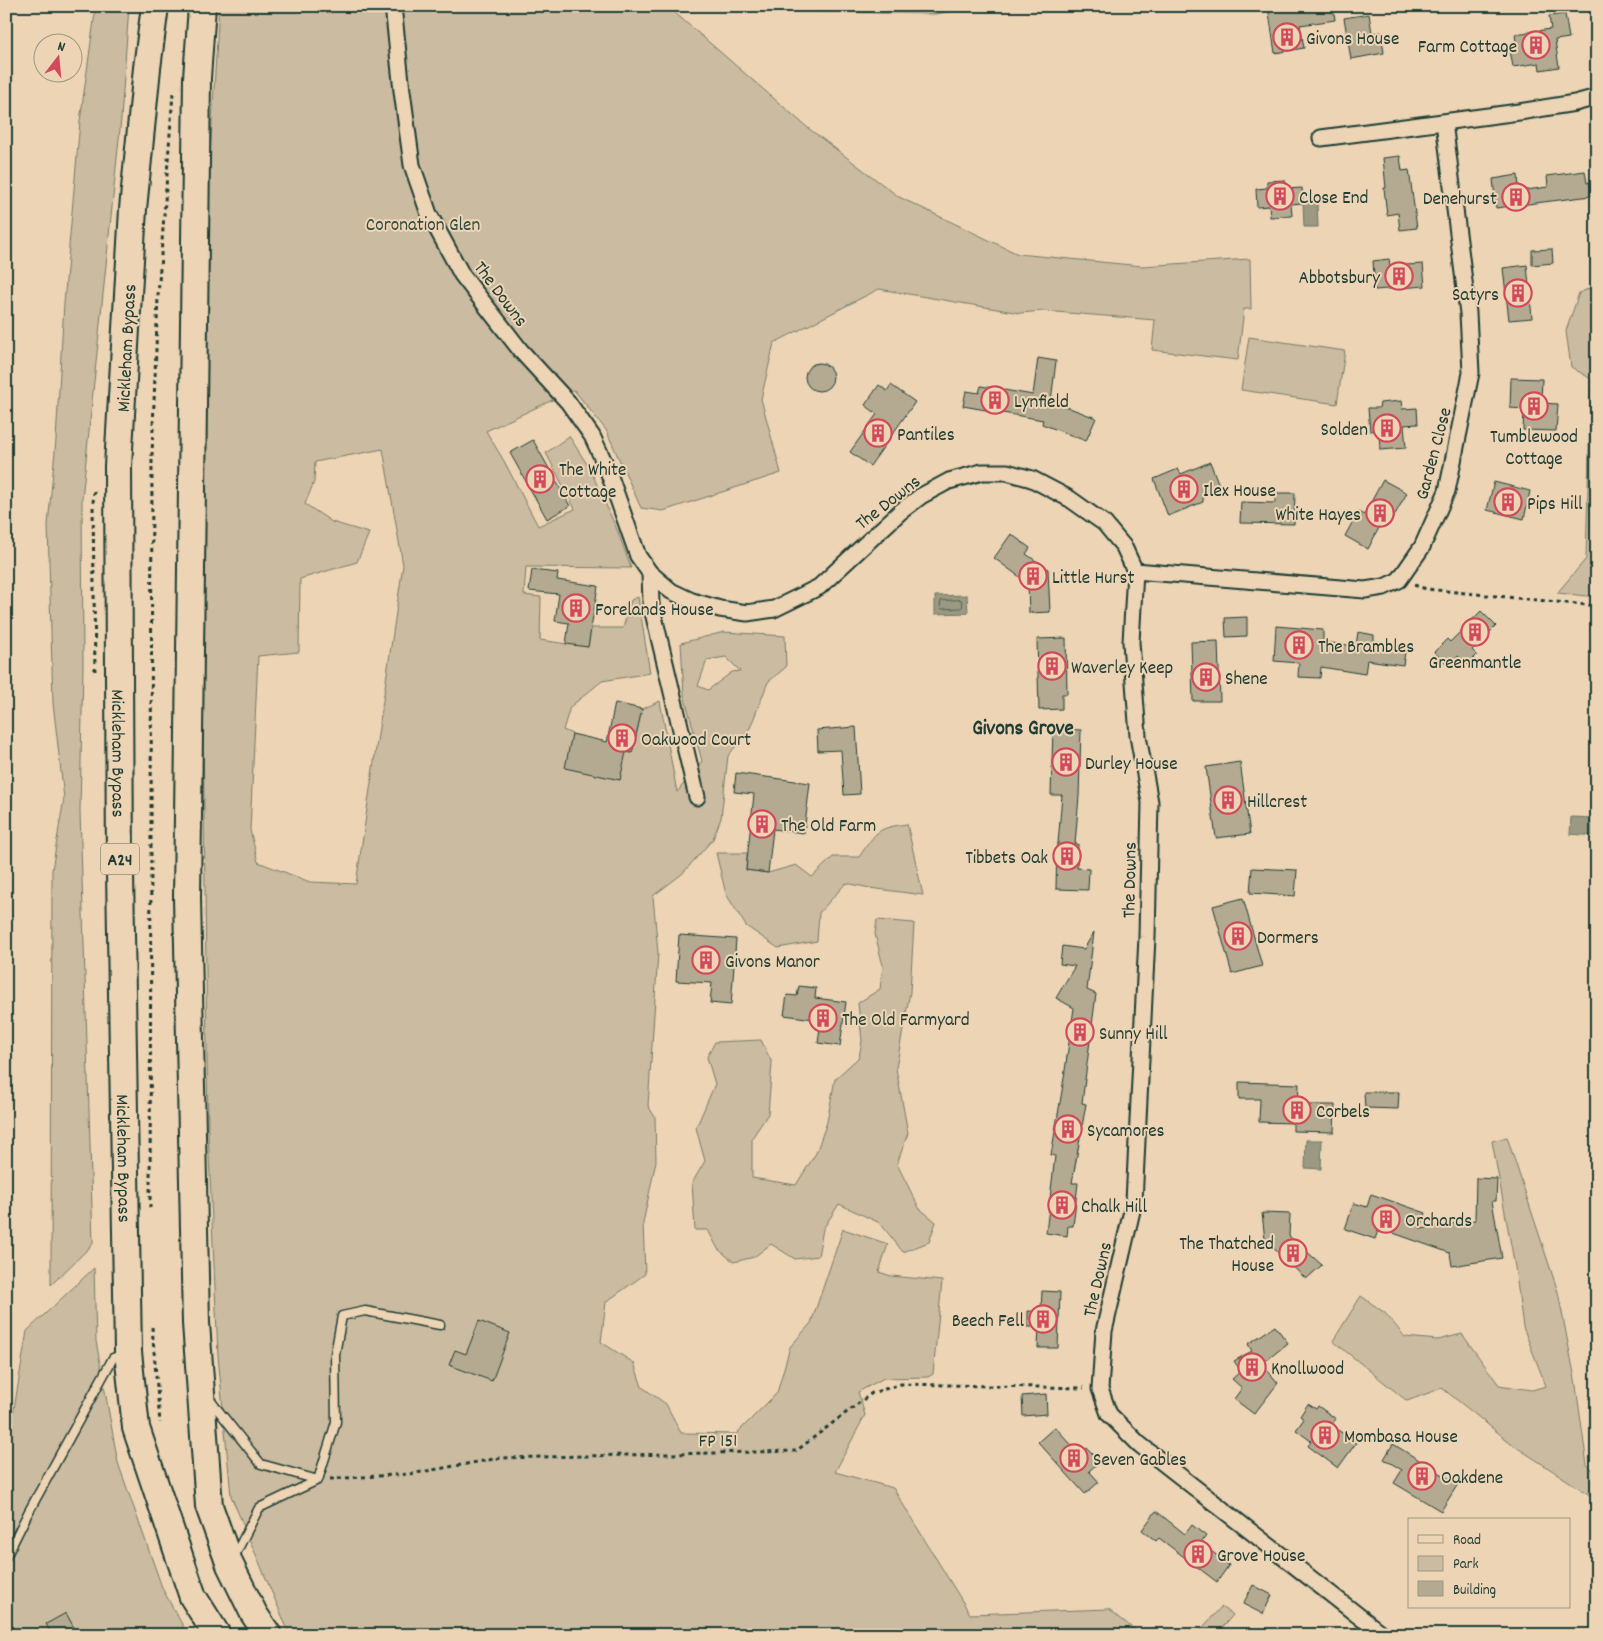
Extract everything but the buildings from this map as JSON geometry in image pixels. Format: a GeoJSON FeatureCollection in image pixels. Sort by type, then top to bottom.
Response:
{"type":"FeatureCollection","features":[{"type":"Feature","properties":{"kind":"highway","name":"Mickleham Bypass"},"geometry":{"type":"LineString","coordinates":[[155,6],[133,209],[118,466],[120,873],[128,1352],[136,1428],[193,1596],[217,1635]]}},
{"type":"Feature","properties":{"kind":"highway"},"geometry":{"type":"LineString","coordinates":[[202,6],[197,78],[187,898],[196,1323],[209,1506],[230,1565],[254,1614],[268,1635]]}},
{"type":"Feature","properties":{"kind":"street","name":"The Downs"},"geometry":{"type":"LineString","coordinates":[[393,6],[412,165],[429,214],[462,275],[521,351],[568,402],[592,436],[607,468],[638,556],[650,573],[671,591],[692,601],[720,609],[747,613],[774,609],[819,587],[900,512],[921,496],[949,481],[982,472],[1007,472],[1032,479],[1070,499],[1104,523],[1124,547],[1135,571],[1131,642],[1138,736],[1150,802],[1144,1016],[1134,1202],[1104,1331],[1100,1388],[1109,1414],[1138,1444],[1383,1635]]}},
{"type":"Feature","properties":{"kind":"street"},"geometry":{"type":"LineString","coordinates":[[1321,138],[1556,106],[1597,97]]}},
{"type":"Feature","properties":{"kind":"street","name":"Garden Close"},"geometry":{"type":"LineString","coordinates":[[1399,580],[1422,547],[1447,491],[1471,373],[1468,314],[1444,122]]}},
{"type":"Feature","properties":{"kind":"street"},"geometry":{"type":"LineString","coordinates":[[1135,571],[1365,590],[1384,587],[1399,580]]}},
{"type":"Feature","properties":{"kind":"street"},"geometry":{"type":"LineString","coordinates":[[650,573],[651,604],[697,797]]}},
{"type":"Feature","properties":{"kind":"lane"},"geometry":{"type":"LineString","coordinates":[[230,1565],[259,1508],[318,1480],[336,1422],[335,1354],[342,1316],[365,1311],[440,1325]]}},
{"type":"Feature","properties":{"kind":"lane"},"geometry":{"type":"LineString","coordinates":[[6,1557],[113,1358],[128,1352]]}},
{"type":"Feature","properties":{"kind":"lane"},"geometry":{"type":"LineString","coordinates":[[200,1389],[261,1464],[318,1480]]}},
{"type":"Feature","properties":{"kind":"path"},"geometry":{"type":"LineString","coordinates":[[150,1211],[152,455],[158,296],[173,92]]}},
{"type":"Feature","properties":{"kind":"path"},"geometry":{"type":"LineString","coordinates":[[1399,580],[1426,589],[1597,606]]}},
{"type":"Feature","properties":{"kind":"path"},"geometry":{"type":"LineString","coordinates":[[151,1320],[161,1432]]}},
{"type":"Feature","properties":{"kind":"path","name":"FP 151"},"geometry":{"type":"LineString","coordinates":[[318,1480],[410,1474],[500,1458],[796,1451],[872,1392],[901,1384],[1100,1388]]}},
{"type":"Feature","properties":{"kind":"green space"},"geometry":{"type":"Polygon","coordinates":[[[96,6],[129,6],[121,119],[82,499],[83,665],[80,811],[93,1244],[51,1285],[52,870],[64,798],[53,703],[48,525],[56,440],[64,303],[80,121],[96,6]]]}},
{"type":"Feature","properties":{"kind":"green space","name":"Coronation Glen"},"geometry":{"type":"Polygon","coordinates":[[[219,6],[667,6],[808,128],[899,197],[1018,254],[1142,266],[1250,259],[1251,309],[1244,309],[1238,360],[1152,350],[1155,320],[1043,311],[1020,313],[879,289],[774,343],[761,399],[781,473],[663,511],[641,508],[606,430],[574,390],[486,431],[538,526],[575,509],[546,453],[569,436],[590,469],[618,532],[631,568],[526,567],[524,595],[541,597],[540,640],[588,647],[591,628],[623,628],[631,600],[638,597],[650,673],[602,681],[570,707],[563,730],[632,753],[642,709],[660,701],[677,792],[702,761],[684,695],[681,643],[724,632],[785,636],[786,667],[768,682],[750,728],[728,756],[721,818],[713,839],[682,874],[653,896],[658,953],[648,1106],[655,1117],[656,1161],[643,1223],[645,1274],[606,1302],[601,1342],[634,1363],[642,1387],[666,1404],[681,1433],[736,1434],[777,1393],[790,1347],[811,1323],[843,1229],[888,1244],[879,1272],[891,1276],[942,1281],[933,1374],[928,1377],[884,1378],[858,1392],[865,1415],[835,1472],[893,1488],[970,1614],[1109,1609],[1141,1635],[290,1635],[231,1496],[218,1355],[208,1132],[203,727],[206,221],[219,6]],[[383,449],[315,462],[314,482],[305,504],[332,522],[369,533],[357,562],[300,579],[299,652],[258,656],[250,830],[258,862],[310,882],[356,884],[403,565],[383,449]],[[726,657],[707,660],[698,686],[708,690],[732,672],[740,671],[726,657]]]}},
{"type":"Feature","properties":{"kind":"green space"},"geometry":{"type":"Polygon","coordinates":[[[749,6],[983,6],[935,14],[786,11],[749,6]]]}},
{"type":"Feature","properties":{"kind":"green space"},"geometry":{"type":"Polygon","coordinates":[[[1597,285],[1597,597],[1557,593],[1586,559],[1591,379],[1571,367],[1566,331],[1579,293],[1597,285]]]}},
{"type":"Feature","properties":{"kind":"green space"},"geometry":{"type":"Polygon","coordinates":[[[1249,337],[1345,351],[1337,404],[1241,390],[1249,337]]]}},
{"type":"Feature","properties":{"kind":"green space"},"geometry":{"type":"Polygon","coordinates":[[[907,824],[923,895],[846,883],[819,913],[817,941],[778,948],[746,926],[726,894],[716,853],[747,853],[746,870],[768,873],[796,865],[812,877],[833,857],[859,857],[874,836],[883,829],[907,824]]]}},
{"type":"Feature","properties":{"kind":"green space"},"geometry":{"type":"Polygon","coordinates":[[[877,920],[914,923],[910,992],[896,1068],[908,1133],[897,1164],[919,1208],[936,1222],[929,1242],[903,1252],[880,1223],[839,1204],[823,1229],[818,1256],[795,1259],[771,1244],[754,1257],[734,1262],[718,1249],[708,1230],[695,1230],[692,1183],[705,1161],[696,1128],[715,1084],[707,1057],[715,1042],[761,1040],[772,1063],[768,1114],[752,1138],[752,1178],[796,1185],[816,1153],[827,1122],[835,1079],[859,1057],[862,1041],[858,1003],[880,989],[883,966],[875,934],[877,920]]]}},
{"type":"Feature","properties":{"kind":"green space"},"geometry":{"type":"Polygon","coordinates":[[[1507,1137],[1558,1292],[1575,1379],[1587,1465],[1597,1473],[1597,1512],[1593,1497],[1516,1447],[1442,1388],[1407,1401],[1333,1341],[1361,1296],[1385,1313],[1405,1337],[1438,1340],[1462,1334],[1499,1385],[1532,1390],[1546,1386],[1523,1327],[1515,1267],[1492,1141],[1507,1137]]]}},
{"type":"Feature","properties":{"kind":"green space"},"geometry":{"type":"Polygon","coordinates":[[[94,1268],[96,1341],[118,1463],[163,1590],[188,1635],[6,1635],[6,1428],[13,1415],[27,1331],[94,1268]]]}},
{"type":"Feature","properties":{"kind":"green space"},"geometry":{"type":"Polygon","coordinates":[[[1221,1607],[1233,1615],[1216,1635],[1196,1635],[1221,1607]]]}},
{"type":"Feature","properties":{"kind":"water"},"geometry":{"type":"Polygon","coordinates":[[[1317,202],[1318,227],[1304,227],[1303,203],[1317,202]]]}},
{"type":"Feature","properties":{"kind":"water"},"geometry":{"type":"Polygon","coordinates":[[[967,595],[968,613],[935,614],[935,596],[967,595]]]}},
{"type":"Feature","properties":{"kind":"water"},"geometry":{"type":"Polygon","coordinates":[[[1571,817],[1597,818],[1597,836],[1570,834],[1571,817]]]}},
{"type":"Feature","properties":{"kind":"water"},"geometry":{"type":"Polygon","coordinates":[[[1306,1140],[1322,1140],[1321,1169],[1305,1168],[1306,1140]]]}},
{"type":"Feature","properties":{"kind":"place","name":"Givons House"},"geometry":{"type":"Point","coordinates":[1287,37]}},
{"type":"Feature","properties":{"kind":"place","name":"Farm Cottage"},"geometry":{"type":"Point","coordinates":[1536,45]}},
{"type":"Feature","properties":{"kind":"place","name":"Close End"},"geometry":{"type":"Point","coordinates":[1280,196]}},
{"type":"Feature","properties":{"kind":"place","name":"Denehurst"},"geometry":{"type":"Point","coordinates":[1516,197]}},
{"type":"Feature","properties":{"kind":"place","name":"Abbotsbury"},"geometry":{"type":"Point","coordinates":[1399,276]}},
{"type":"Feature","properties":{"kind":"place","name":"Satyrs"},"geometry":{"type":"Point","coordinates":[1518,293]}},
{"type":"Feature","properties":{"kind":"place","name":"Lynfield"},"geometry":{"type":"Point","coordinates":[995,400]}},
{"type":"Feature","properties":{"kind":"place","name":"Tumblewood Cottage"},"geometry":{"type":"Point","coordinates":[1534,406]}},
{"type":"Feature","properties":{"kind":"place","name":"Solden"},"geometry":{"type":"Point","coordinates":[1387,428]}},
{"type":"Feature","properties":{"kind":"place","name":"Pantiles"},"geometry":{"type":"Point","coordinates":[878,433]}},
{"type":"Feature","properties":{"kind":"place","name":"The White Cottage"},"geometry":{"type":"Point","coordinates":[540,479]}},
{"type":"Feature","properties":{"kind":"place","name":"Ilex House"},"geometry":{"type":"Point","coordinates":[1184,489]}},
{"type":"Feature","properties":{"kind":"place","name":"Pips Hill"},"geometry":{"type":"Point","coordinates":[1508,502]}},
{"type":"Feature","properties":{"kind":"place","name":"White Hayes"},"geometry":{"type":"Point","coordinates":[1380,513]}},
{"type":"Feature","properties":{"kind":"place","name":"Little Hurst"},"geometry":{"type":"Point","coordinates":[1033,576]}},
{"type":"Feature","properties":{"kind":"place","name":"Forelands House"},"geometry":{"type":"Point","coordinates":[576,608]}},
{"type":"Feature","properties":{"kind":"place","name":"Greenmantle"},"geometry":{"type":"Point","coordinates":[1475,632]}},
{"type":"Feature","properties":{"kind":"place","name":"The Brambles"},"geometry":{"type":"Point","coordinates":[1299,645]}},
{"type":"Feature","properties":{"kind":"place","name":"Waverley Keep"},"geometry":{"type":"Point","coordinates":[1052,666]}},
{"type":"Feature","properties":{"kind":"place","name":"Shene"},"geometry":{"type":"Point","coordinates":[1206,677]}},
{"type":"Feature","properties":{"kind":"place","name":"Oakwood Court"},"geometry":{"type":"Point","coordinates":[622,738]}},
{"type":"Feature","properties":{"kind":"place","name":"Durley House"},"geometry":{"type":"Point","coordinates":[1066,762]}},
{"type":"Feature","properties":{"kind":"place","name":"Hillcrest"},"geometry":{"type":"Point","coordinates":[1228,800]}},
{"type":"Feature","properties":{"kind":"place","name":"The Old Farm"},"geometry":{"type":"Point","coordinates":[762,824]}},
{"type":"Feature","properties":{"kind":"place","name":"Tibbets Oak"},"geometry":{"type":"Point","coordinates":[1067,856]}},
{"type":"Feature","properties":{"kind":"place","name":"Dormers"},"geometry":{"type":"Point","coordinates":[1238,936]}},
{"type":"Feature","properties":{"kind":"place","name":"Givons Manor"},"geometry":{"type":"Point","coordinates":[706,960]}},
{"type":"Feature","properties":{"kind":"place","name":"The Old Farmyard"},"geometry":{"type":"Point","coordinates":[823,1018]}},
{"type":"Feature","properties":{"kind":"place","name":"Sunny Hill"},"geometry":{"type":"Point","coordinates":[1080,1032]}},
{"type":"Feature","properties":{"kind":"place","name":"Corbels"},"geometry":{"type":"Point","coordinates":[1297,1110]}},
{"type":"Feature","properties":{"kind":"place","name":"Sycamores"},"geometry":{"type":"Point","coordinates":[1068,1129]}},
{"type":"Feature","properties":{"kind":"place","name":"Chalk Hill"},"geometry":{"type":"Point","coordinates":[1062,1205]}},
{"type":"Feature","properties":{"kind":"place","name":"Orchards"},"geometry":{"type":"Point","coordinates":[1386,1219]}},
{"type":"Feature","properties":{"kind":"place","name":"The Thatched House"},"geometry":{"type":"Point","coordinates":[1293,1253]}},
{"type":"Feature","properties":{"kind":"place","name":"Beech Fell"},"geometry":{"type":"Point","coordinates":[1043,1319]}},
{"type":"Feature","properties":{"kind":"place","name":"Knollwood"},"geometry":{"type":"Point","coordinates":[1252,1367]}},
{"type":"Feature","properties":{"kind":"place","name":"Mombasa House"},"geometry":{"type":"Point","coordinates":[1325,1435]}},
{"type":"Feature","properties":{"kind":"place","name":"Seven Gables"},"geometry":{"type":"Point","coordinates":[1074,1458]}},
{"type":"Feature","properties":{"kind":"place","name":"Oakdene"},"geometry":{"type":"Point","coordinates":[1422,1476]}},
{"type":"Feature","properties":{"kind":"place","name":"Grove House"},"geometry":{"type":"Point","coordinates":[1198,1554]}},
{"type":"Feature","properties":{"kind":"district","name":"Givons Grove"},"geometry":{"type":"Point","coordinates":[1023,727]}}]}
